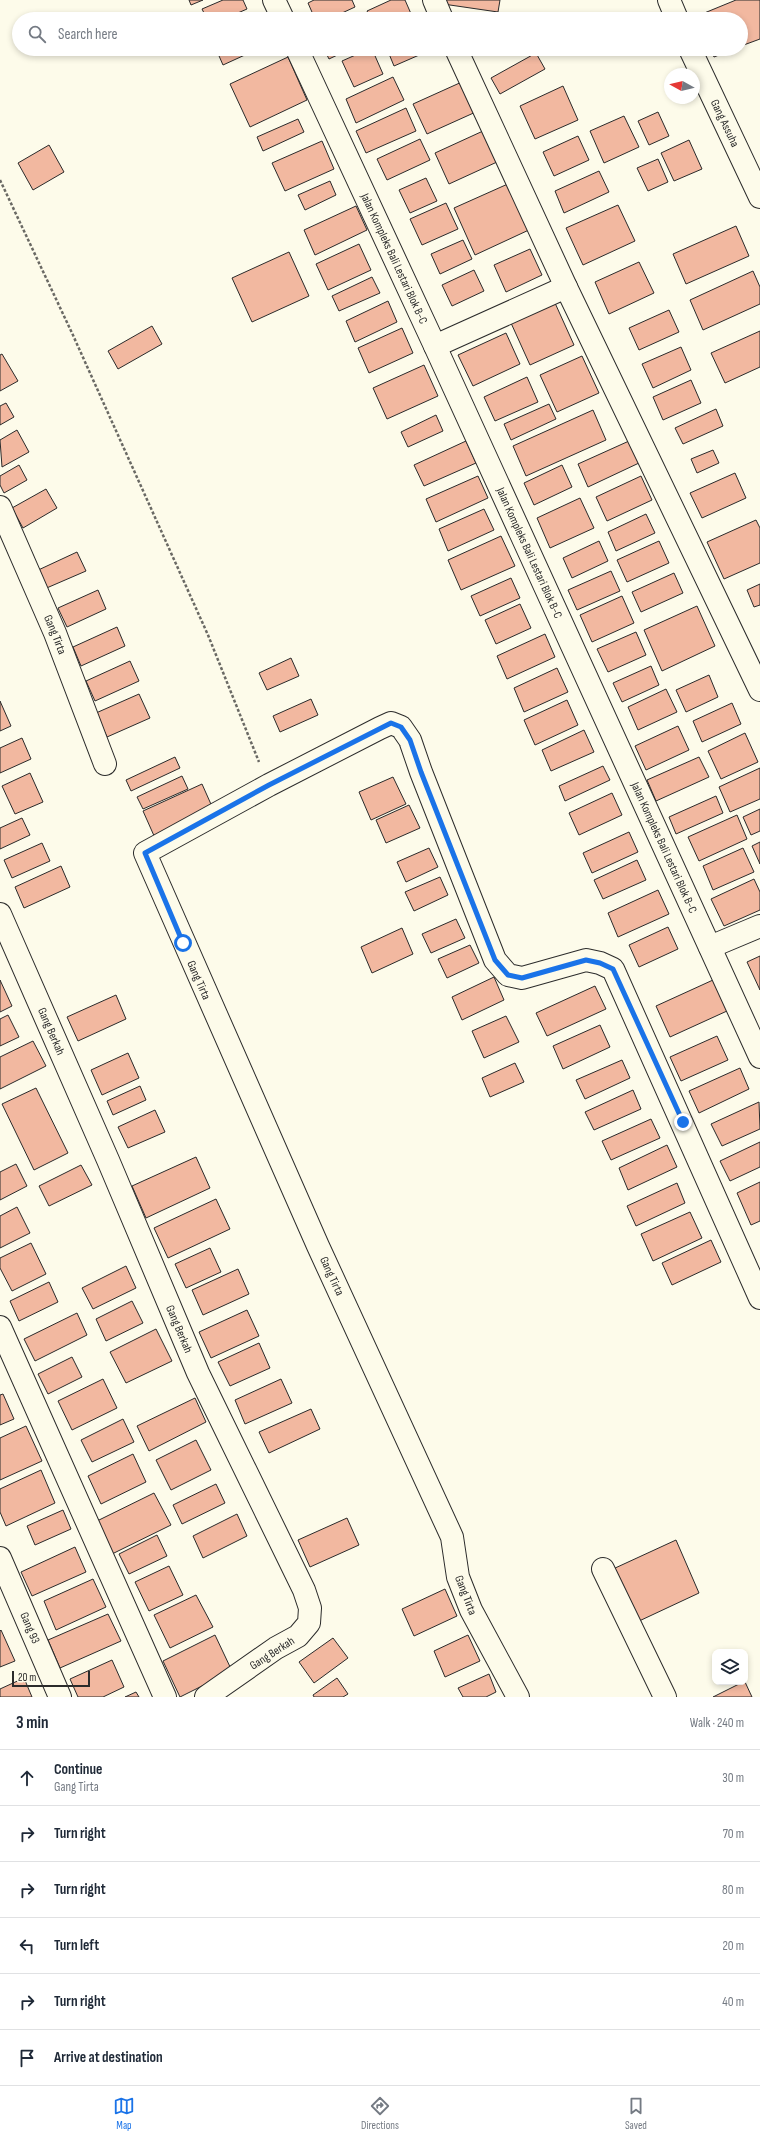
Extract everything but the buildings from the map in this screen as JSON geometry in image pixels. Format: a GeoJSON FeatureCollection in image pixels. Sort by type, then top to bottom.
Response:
{"type":"FeatureCollection","features":[{"type":"Feature","properties":{"kind":"street"},"geometry":{"type":"LineString","coordinates":[[274,0],[280,12]]}},
{"type":"Feature","properties":{"kind":"street"},"geometry":{"type":"LineString","coordinates":[[434,0],[439,12]]}},
{"type":"Feature","properties":{"kind":"street"},"geometry":{"type":"LineString","coordinates":[[669,0],[674,12]]}},
{"type":"Feature","properties":{"kind":"street","name":"Jalan Kompleks Bali Lestari Blok B-C"},"geometry":{"type":"LineString","coordinates":[[300,56],[435,346],[760,1057]]}},
{"type":"Feature","properties":{"kind":"street"},"geometry":{"type":"LineString","coordinates":[[459,56],[566,287],[760,690]]}},
{"type":"Feature","properties":{"kind":"street","name":"Gang Assuha"},"geometry":{"type":"LineString","coordinates":[[693,56],[760,197]]}},
{"type":"Feature","properties":{"kind":"street"},"geometry":{"type":"LineString","coordinates":[[435,346],[566,287]]}},
{"type":"Feature","properties":{"kind":"street","name":"Gang Tirta"},"geometry":{"type":"LineString","coordinates":[[0,507],[54,633],[105,764]]}},
{"type":"Feature","properties":{"kind":"street"},"geometry":{"type":"LineString","coordinates":[[269,785],[391,723],[401,727],[410,740],[421,772],[495,960],[508,975],[522,978],[586,960],[600,963],[613,969],[760,1298]]}},
{"type":"Feature","properties":{"kind":"street","name":"Gang Tirta"},"geometry":{"type":"LineString","coordinates":[[269,785],[145,853],[318,1246],[452,1537],[458,1577],[471,1610],[518,1697]]}},
{"type":"Feature","properties":{"kind":"street","name":"Gang Berkah"},"geometry":{"type":"LineString","coordinates":[[0,914],[108,1160],[198,1373],[304,1590],[310,1608],[309,1623],[298,1636],[276,1648],[206,1697]]}},
{"type":"Feature","properties":{"kind":"street"},"geometry":{"type":"LineString","coordinates":[[710,947],[760,926]]}},
{"type":"Feature","properties":{"kind":"street"},"geometry":{"type":"LineString","coordinates":[[0,1327],[165,1697]]}},
{"type":"Feature","properties":{"kind":"street","name":"Gang 93"},"geometry":{"type":"LineString","coordinates":[[0,1558],[60,1697]]}},
{"type":"Feature","properties":{"kind":"street"},"geometry":{"type":"LineString","coordinates":[[603,1568],[665,1697]]}},
{"type":"Feature","properties":{"kind":"path"},"geometry":{"type":"LineString","coordinates":[[0,180],[72,333],[208,635],[269,785]]}},
{"type":"Feature","properties":{"kind":"route"},"geometry":{"type":"LineString","coordinates":[[183,943],[145,853],[269,785],[391,723],[401,727],[410,740],[421,772],[495,960],[508,975],[522,978],[586,960],[600,963],[613,969],[683,1122]]}}]}
